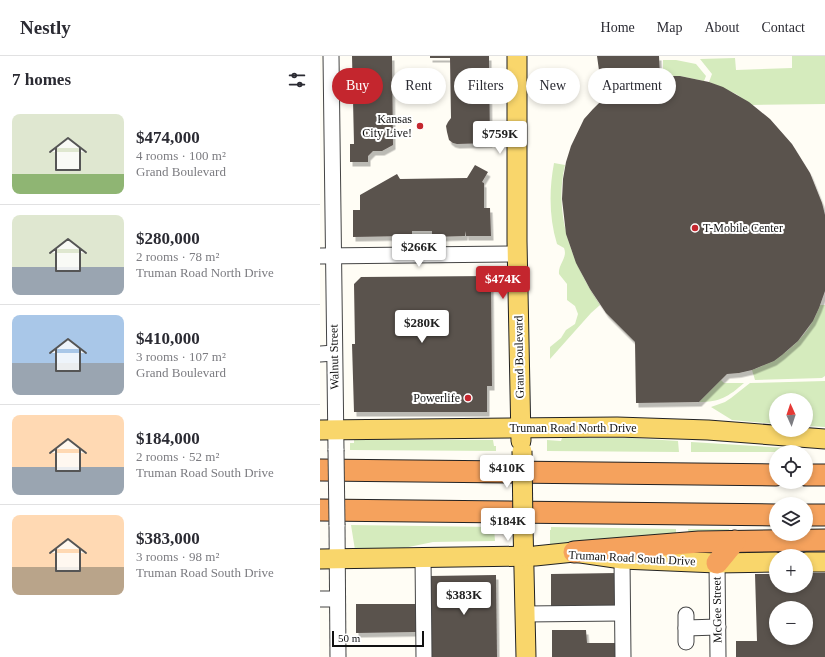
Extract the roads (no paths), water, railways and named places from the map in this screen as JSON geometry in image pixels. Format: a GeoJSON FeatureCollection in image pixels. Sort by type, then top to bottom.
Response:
{"type":"FeatureCollection","features":[{"type":"Feature","properties":{"kind":"highway"},"geometry":{"type":"LineString","coordinates":[[320,470],[769,475]]}},
{"type":"Feature","properties":{"kind":"highway"},"geometry":{"type":"LineString","coordinates":[[813,475],[825,475]]}},
{"type":"Feature","properties":{"kind":"highway"},"geometry":{"type":"LineString","coordinates":[[320,510],[769,515]]}},
{"type":"Feature","properties":{"kind":"highway"},"geometry":{"type":"LineString","coordinates":[[813,515],[825,515]]}},
{"type":"Feature","properties":{"kind":"highway"},"geometry":{"type":"LineString","coordinates":[[574,552],[699,542],[825,540]]}},
{"type":"Feature","properties":{"kind":"highway"},"geometry":{"type":"LineString","coordinates":[[717,563],[735,541]]}},
{"type":"Feature","properties":{"kind":"main road","name":"Grand Boulevard"},"geometry":{"type":"LineString","coordinates":[[517,56],[517,254],[526,657]]}},
{"type":"Feature","properties":{"kind":"main road","name":"Truman Road North Drive"},"geometry":{"type":"LineString","coordinates":[[327,430],[617,427],[708,430],[825,439]]}},
{"type":"Feature","properties":{"kind":"main road","name":"Truman Road South Drive"},"geometry":{"type":"LineString","coordinates":[[329,559],[548,556],[574,552],[622,559],[717,563],[769,562]]}},
{"type":"Feature","properties":{"kind":"main road"},"geometry":{"type":"LineString","coordinates":[[813,562],[825,562]]}},
{"type":"Feature","properties":{"kind":"street","name":"Walnut Street"},"geometry":{"type":"LineString","coordinates":[[331,56],[326,255],[327,430],[336,450],[338,525],[329,559],[337,599],[338,657]]}},
{"type":"Feature","properties":{"kind":"street"},"geometry":{"type":"LineString","coordinates":[[326,255],[517,254]]}},
{"type":"Feature","properties":{"kind":"street"},"geometry":{"type":"LineString","coordinates":[[423,558],[424,657]]}},
{"type":"Feature","properties":{"kind":"street"},"geometry":{"type":"LineString","coordinates":[[622,559],[623,657]]}},
{"type":"Feature","properties":{"kind":"street","name":"McGee Street"},"geometry":{"type":"LineString","coordinates":[[717,563],[718,657]]}},
{"type":"Feature","properties":{"kind":"street"},"geometry":{"type":"LineString","coordinates":[[320,599],[337,599]]}},
{"type":"Feature","properties":{"kind":"street"},"geometry":{"type":"LineString","coordinates":[[525,614],[622,613]]}},
{"type":"Feature","properties":{"kind":"street"},"geometry":{"type":"LineString","coordinates":[[686,628],[718,627]]}},
{"type":"Feature","properties":{"kind":"place","name":"Kansas City Live!"},"geometry":{"type":"Point","coordinates":[420,126]}},
{"type":"Feature","properties":{"kind":"place","name":"T-Mobile Center"},"geometry":{"type":"Point","coordinates":[695,228]}},
{"type":"Feature","properties":{"kind":"place","name":"Powerlife"},"geometry":{"type":"Point","coordinates":[468,398]}}]}
